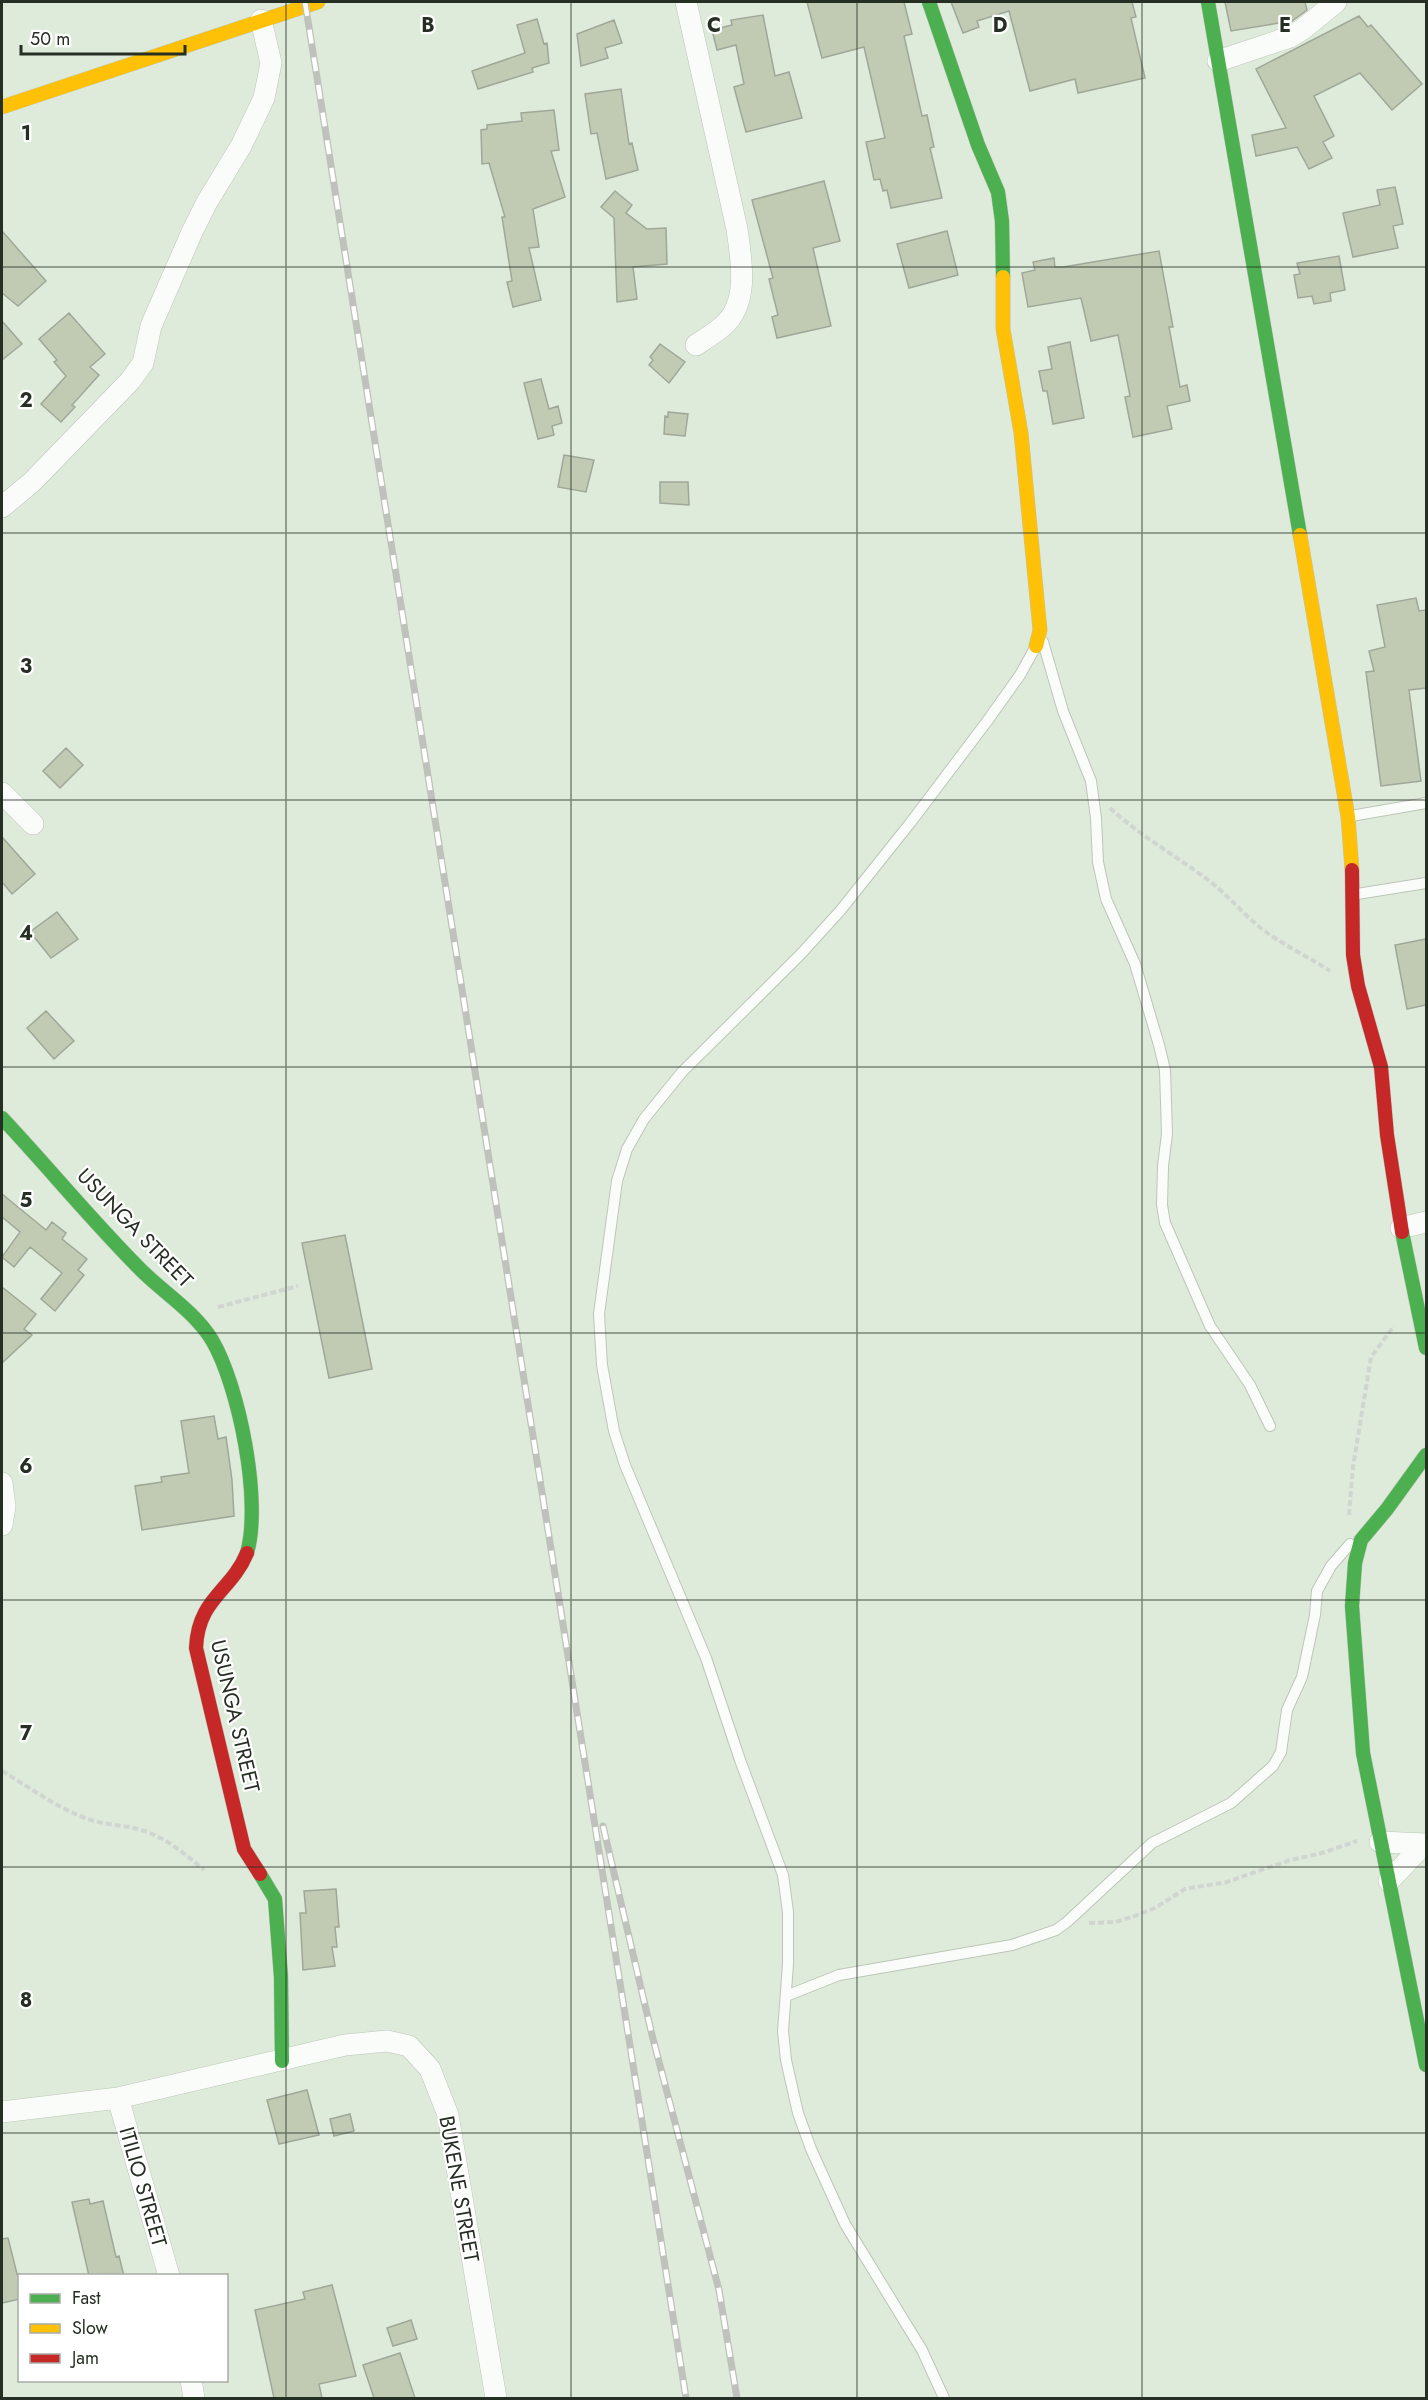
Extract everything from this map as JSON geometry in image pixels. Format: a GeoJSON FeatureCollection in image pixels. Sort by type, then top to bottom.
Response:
{"type":"FeatureCollection","features":[{"type":"Feature","properties":{"kind":"street"},"geometry":{"type":"LineString","coordinates":[[2,107],[318,2]]}},
{"type":"Feature","properties":{"kind":"street"},"geometry":{"type":"LineString","coordinates":[[686,2],[737,229],[741,263],[741,293],[735,310],[725,325],[696,345]]}},
{"type":"Feature","properties":{"kind":"street"},"geometry":{"type":"LineString","coordinates":[[929,2],[978,145],[998,192],[1002,221],[1003,328],[1021,433],[1040,630],[1036,646]]}},
{"type":"Feature","properties":{"kind":"street"},"geometry":{"type":"LineString","coordinates":[[1208,2],[1348,817],[1354,894],[1353,955],[1358,986],[1382,1067],[1387,1135],[1401,1228],[1426,1348]]}},
{"type":"Feature","properties":{"kind":"street"},"geometry":{"type":"LineString","coordinates":[[1218,61],[1290,37],[1336,2]]}},
{"type":"Feature","properties":{"kind":"street"},"geometry":{"type":"LineString","coordinates":[[6,496],[130,381],[143,363],[151,326],[192,232],[207,202],[241,146],[264,98],[271,63],[261,20]]}},
{"type":"Feature","properties":{"kind":"street"},"geometry":{"type":"LineString","coordinates":[[2,793],[33,824]]}},
{"type":"Feature","properties":{"kind":"street","name":"USUNGA STREET"},"geometry":{"type":"LineString","coordinates":[[2,1118],[143,1272],[188,1312],[212,1340],[226,1372],[241,1424],[248,1470],[251,1523],[246,1558],[203,1612],[195,1634],[200,1665],[244,1849],[275,1899],[281,1977],[282,2061]]}},
{"type":"Feature","properties":{"kind":"street"},"geometry":{"type":"LineString","coordinates":[[1401,1228],[1426,1222]]}},
{"type":"Feature","properties":{"kind":"street"},"geometry":{"type":"LineString","coordinates":[[1426,1455],[1387,1509],[1361,1540],[1355,1563],[1352,1606],[1363,1754],[1426,2065]]}},
{"type":"Feature","properties":{"kind":"street"},"geometry":{"type":"LineString","coordinates":[[2,1484],[5,1506],[2,1525]]}},
{"type":"Feature","properties":{"kind":"street"},"geometry":{"type":"LineString","coordinates":[[1380,1840],[1425,1844]]}},
{"type":"Feature","properties":{"kind":"street"},"geometry":{"type":"LineString","coordinates":[[1389,1881],[1425,1844]]}},
{"type":"Feature","properties":{"kind":"street","name":"BUKENE STREET"},"geometry":{"type":"LineString","coordinates":[[2,2112],[118,2098],[345,2045],[387,2041],[409,2046],[430,2070],[448,2115],[496,2398]]}},
{"type":"Feature","properties":{"kind":"street","name":"ITILIO STREET"},"geometry":{"type":"LineString","coordinates":[[118,2098],[168,2274]]}},
{"type":"Feature","properties":{"kind":"street"},"geometry":{"type":"LineString","coordinates":[[191,2382],[194,2398]]}},
{"type":"Feature","properties":{"kind":"lane"},"geometry":{"type":"LineString","coordinates":[[1040,630],[1063,711],[1087,769],[1106,899],[1135,964],[1165,1070],[1167,1134],[1162,1205],[1165,1223],[1210,1326],[1250,1384],[1270,1426]]}},
{"type":"Feature","properties":{"kind":"lane"},"geometry":{"type":"LineString","coordinates":[[944,2398],[922,2350],[845,2224],[811,2150],[798,2113],[786,2060],[783,2031],[788,1912],[783,1875],[740,1760],[706,1658],[625,1465],[614,1431],[602,1365],[599,1314],[617,1181],[627,1149],[644,1119],[681,1072],[800,955],[840,911],[911,822],[987,720],[1020,675],[1036,646]]}},
{"type":"Feature","properties":{"kind":"lane"},"geometry":{"type":"LineString","coordinates":[[1348,817],[1426,803]]}},
{"type":"Feature","properties":{"kind":"lane"},"geometry":{"type":"LineString","coordinates":[[1354,894],[1426,883]]}},
{"type":"Feature","properties":{"kind":"lane"},"geometry":{"type":"LineString","coordinates":[[786,1996],[839,1975],[1012,1945],[1056,1930],[1067,1923],[1152,1844],[1231,1803],[1273,1766],[1281,1752],[1287,1710],[1302,1677],[1315,1615],[1317,1591],[1331,1566],[1352,1543]]}},
{"type":"Feature","properties":{"kind":"path"},"geometry":{"type":"LineString","coordinates":[[1092,791],[1138,832],[1215,885],[1264,931],[1291,949],[1314,959],[1347,983],[1358,986]]}},
{"type":"Feature","properties":{"kind":"path"},"geometry":{"type":"LineString","coordinates":[[188,1312],[226,1305],[298,1286]]}},
{"type":"Feature","properties":{"kind":"path"},"geometry":{"type":"LineString","coordinates":[[1352,1543],[1347,1533],[1353,1467],[1368,1371],[1371,1358],[1398,1316]]}},
{"type":"Feature","properties":{"kind":"path"},"geometry":{"type":"LineString","coordinates":[[2,1771],[48,1800],[91,1820],[151,1833],[181,1851],[204,1870]]}},
{"type":"Feature","properties":{"kind":"path"},"geometry":{"type":"LineString","coordinates":[[1067,1923],[1115,1922],[1155,1908],[1185,1889],[1227,1882],[1347,1844],[1380,1840]]}},
{"type":"Feature","properties":{"kind":"building"},"geometry":{"type":"Polygon","coordinates":[[[807,2],[904,2],[912,34],[904,36],[922,116],[927,115],[934,147],[930,148],[942,198],[891,208],[887,190],[883,191],[880,179],[874,180],[866,142],[885,138],[864,47],[822,58],[807,2]]]}},
{"type":"Feature","properties":{"kind":"building"},"geometry":{"type":"Polygon","coordinates":[[[951,2],[1132,2],[1136,17],[1131,18],[1145,78],[1078,93],[1075,79],[1030,91],[1009,11],[977,21],[979,27],[963,33],[951,2]]]}},
{"type":"Feature","properties":{"kind":"building"},"geometry":{"type":"Polygon","coordinates":[[[1225,2],[1305,2],[1307,10],[1292,21],[1231,31],[1225,2]]]}},
{"type":"Feature","properties":{"kind":"building"},"geometry":{"type":"Polygon","coordinates":[[[763,15],[775,76],[789,72],[802,118],[746,132],[734,87],[744,84],[736,45],[717,50],[712,30],[732,25],[731,20],[763,15]]]}},
{"type":"Feature","properties":{"kind":"building"},"geometry":{"type":"Polygon","coordinates":[[[1359,16],[1368,27],[1371,25],[1422,84],[1392,110],[1360,73],[1314,96],[1334,136],[1323,142],[1332,158],[1309,169],[1297,147],[1256,156],[1252,135],[1286,128],[1256,69],[1359,16]]]}},
{"type":"Feature","properties":{"kind":"building"},"geometry":{"type":"Polygon","coordinates":[[[537,19],[544,44],[547,43],[549,63],[532,68],[533,72],[478,89],[472,71],[525,53],[517,25],[537,19]]]}},
{"type":"Feature","properties":{"kind":"building"},"geometry":{"type":"Polygon","coordinates":[[[614,20],[622,43],[605,48],[608,58],[581,66],[577,34],[614,20]]]}},
{"type":"Feature","properties":{"kind":"building"},"geometry":{"type":"Polygon","coordinates":[[[621,89],[629,144],[632,143],[638,170],[606,179],[597,133],[591,134],[585,94],[621,89]]]}},
{"type":"Feature","properties":{"kind":"building"},"geometry":{"type":"Polygon","coordinates":[[[554,110],[559,150],[551,151],[565,197],[533,209],[539,247],[529,248],[541,300],[513,307],[507,282],[512,281],[502,217],[505,217],[489,163],[482,164],[481,130],[487,129],[487,125],[522,121],[521,113],[554,110]]]}},
{"type":"Feature","properties":{"kind":"building"},"geometry":{"type":"Polygon","coordinates":[[[824,181],[840,241],[813,248],[831,326],[777,338],[772,317],[778,315],[769,279],[773,278],[752,200],[824,181]]]}},
{"type":"Feature","properties":{"kind":"building"},"geometry":{"type":"Polygon","coordinates":[[[1395,187],[1403,224],[1393,226],[1398,248],[1353,257],[1343,213],[1380,205],[1377,190],[1395,187]]]}},
{"type":"Feature","properties":{"kind":"building"},"geometry":{"type":"Polygon","coordinates":[[[615,191],[632,205],[626,213],[647,229],[666,228],[667,264],[633,267],[637,299],[617,302],[614,218],[601,207],[615,191]]]}},
{"type":"Feature","properties":{"kind":"building"},"geometry":{"type":"Polygon","coordinates":[[[2,231],[46,281],[18,306],[2,293],[2,231]]]}},
{"type":"Feature","properties":{"kind":"building"},"geometry":{"type":"Polygon","coordinates":[[[947,231],[958,275],[909,288],[897,244],[947,231]]]}},
{"type":"Feature","properties":{"kind":"building"},"geometry":{"type":"Polygon","coordinates":[[[1159,251],[1173,327],[1169,327],[1180,387],[1187,385],[1190,401],[1167,406],[1172,429],[1133,437],[1125,397],[1130,396],[1118,335],[1091,341],[1081,298],[1028,307],[1022,273],[1035,270],[1033,262],[1054,258],[1055,267],[1063,267],[1159,251]]]}},
{"type":"Feature","properties":{"kind":"building"},"geometry":{"type":"Polygon","coordinates":[[[1339,256],[1345,290],[1330,293],[1331,301],[1314,304],[1312,296],[1298,298],[1294,275],[1300,274],[1297,263],[1339,256]]]}},
{"type":"Feature","properties":{"kind":"building"},"geometry":{"type":"Polygon","coordinates":[[[69,313],[105,354],[90,367],[99,375],[72,405],[75,407],[61,422],[41,404],[66,376],[54,362],[57,360],[39,339],[69,313]]]}},
{"type":"Feature","properties":{"kind":"building"},"geometry":{"type":"Polygon","coordinates":[[[2,321],[22,344],[2,360],[2,321]]]}},
{"type":"Feature","properties":{"kind":"building"},"geometry":{"type":"Polygon","coordinates":[[[1070,342],[1084,418],[1053,424],[1047,391],[1043,391],[1039,371],[1052,369],[1048,347],[1070,342]]]}},
{"type":"Feature","properties":{"kind":"building"},"geometry":{"type":"Polygon","coordinates":[[[660,344],[685,362],[669,383],[649,365],[653,360],[650,357],[660,344]]]}},
{"type":"Feature","properties":{"kind":"building"},"geometry":{"type":"Polygon","coordinates":[[[541,379],[549,409],[558,406],[562,423],[552,426],[554,435],[538,439],[524,383],[541,379]]]}},
{"type":"Feature","properties":{"kind":"building"},"geometry":{"type":"Polygon","coordinates":[[[668,412],[688,414],[685,436],[664,434],[665,416],[668,417],[668,412]]]}},
{"type":"Feature","properties":{"kind":"building"},"geometry":{"type":"Polygon","coordinates":[[[564,455],[594,460],[586,492],[558,487],[564,455]]]}},
{"type":"Feature","properties":{"kind":"building"},"geometry":{"type":"Polygon","coordinates":[[[660,482],[688,482],[689,505],[660,503],[660,482]]]}},
{"type":"Feature","properties":{"kind":"building"},"geometry":{"type":"Polygon","coordinates":[[[1416,598],[1419,611],[1426,610],[1426,688],[1409,690],[1421,781],[1381,786],[1366,672],[1374,671],[1369,651],[1385,647],[1377,605],[1416,598]]]}},
{"type":"Feature","properties":{"kind":"building"},"geometry":{"type":"Polygon","coordinates":[[[66,748],[83,765],[60,788],[43,771],[66,748]]]}},
{"type":"Feature","properties":{"kind":"building"},"geometry":{"type":"Polygon","coordinates":[[[2,837],[35,874],[12,894],[2,882],[2,837]]]}},
{"type":"Feature","properties":{"kind":"building"},"geometry":{"type":"Polygon","coordinates":[[[57,912],[78,939],[51,958],[30,932],[57,912]]]}},
{"type":"Feature","properties":{"kind":"building"},"geometry":{"type":"Polygon","coordinates":[[[1426,939],[1426,1005],[1407,1009],[1395,945],[1426,939]]]}},
{"type":"Feature","properties":{"kind":"building"},"geometry":{"type":"Polygon","coordinates":[[[46,1011],[74,1041],[54,1059],[27,1028],[46,1011]]]}},
{"type":"Feature","properties":{"kind":"building"},"geometry":{"type":"Polygon","coordinates":[[[2,1194],[46,1230],[52,1222],[66,1233],[62,1239],[87,1259],[78,1270],[84,1275],[55,1311],[41,1299],[62,1273],[30,1247],[14,1267],[2,1257],[20,1232],[2,1217],[2,1194]]]}},
{"type":"Feature","properties":{"kind":"building"},"geometry":{"type":"Polygon","coordinates":[[[345,1235],[372,1369],[329,1378],[302,1243],[345,1235]]]}},
{"type":"Feature","properties":{"kind":"building"},"geometry":{"type":"Polygon","coordinates":[[[2,1287],[36,1314],[24,1329],[32,1335],[2,1363],[2,1287]]]}},
{"type":"Feature","properties":{"kind":"building"},"geometry":{"type":"Polygon","coordinates":[[[214,1416],[218,1439],[226,1437],[234,1516],[142,1530],[135,1486],[162,1482],[161,1477],[189,1473],[181,1421],[214,1416]]]}},
{"type":"Feature","properties":{"kind":"building"},"geometry":{"type":"Polygon","coordinates":[[[336,1889],[339,1927],[335,1927],[337,1947],[332,1947],[335,1966],[303,1970],[300,1913],[306,1913],[304,1891],[336,1889]]]}},
{"type":"Feature","properties":{"kind":"building"},"geometry":{"type":"Polygon","coordinates":[[[307,2090],[319,2135],[279,2144],[267,2100],[307,2090]]]}},
{"type":"Feature","properties":{"kind":"building"},"geometry":{"type":"Polygon","coordinates":[[[350,2114],[354,2131],[334,2136],[330,2119],[350,2114]]]}},
{"type":"Feature","properties":{"kind":"building"},"geometry":{"type":"Polygon","coordinates":[[[89,2199],[90,2204],[103,2201],[116,2257],[119,2256],[124,2274],[89,2274],[72,2202],[89,2199]]]}},
{"type":"Feature","properties":{"kind":"building"},"geometry":{"type":"Polygon","coordinates":[[[8,2238],[18,2274],[18,2299],[2,2303],[2,2239],[8,2238]]]}},
{"type":"Feature","properties":{"kind":"building"},"geometry":{"type":"Polygon","coordinates":[[[332,2285],[356,2376],[319,2384],[322,2398],[274,2398],[255,2310],[305,2299],[303,2292],[332,2285]]]}},
{"type":"Feature","properties":{"kind":"building"},"geometry":{"type":"Polygon","coordinates":[[[411,2320],[417,2339],[393,2346],[387,2328],[411,2320]]]}},
{"type":"Feature","properties":{"kind":"building"},"geometry":{"type":"Polygon","coordinates":[[[400,2353],[415,2398],[374,2398],[363,2365],[400,2353]]]}},
{"type":"Feature","properties":{"kind":"railway"},"geometry":{"type":"LineString","coordinates":[[305,2],[686,2398]]}},
{"type":"Feature","properties":{"kind":"railway"},"geometry":{"type":"LineString","coordinates":[[603,1826],[652,2035],[719,2290],[737,2398]]}},
{"type":"Feature","properties":{"kind":"traffic: fast"},"geometry":{"type":"LineString","coordinates":[[929,2],[978,145],[998,192],[1002,221],[1003,277]]}},
{"type":"Feature","properties":{"kind":"traffic: fast"},"geometry":{"type":"LineString","coordinates":[[1208,2],[1300,535]]}},
{"type":"Feature","properties":{"kind":"traffic: fast"},"geometry":{"type":"LineString","coordinates":[[2,1118],[88,1214],[150,1278],[197,1320],[212,1340],[231,1385],[245,1444],[252,1504],[247,1553]]}},
{"type":"Feature","properties":{"kind":"traffic: fast"},"geometry":{"type":"LineString","coordinates":[[1402,1232],[1426,1348]]}},
{"type":"Feature","properties":{"kind":"traffic: fast"},"geometry":{"type":"LineString","coordinates":[[1426,1455],[1387,1509],[1361,1540],[1355,1563],[1352,1606],[1363,1753],[1426,2065]]}},
{"type":"Feature","properties":{"kind":"traffic: fast"},"geometry":{"type":"LineString","coordinates":[[260,1874],[275,1899],[281,1977],[282,2061]]}},
{"type":"Feature","properties":{"kind":"traffic: slow"},"geometry":{"type":"LineString","coordinates":[[2,107],[318,2]]}},
{"type":"Feature","properties":{"kind":"traffic: slow"},"geometry":{"type":"LineString","coordinates":[[1003,277],[1003,329],[1021,433],[1040,630],[1036,646]]}},
{"type":"Feature","properties":{"kind":"traffic: slow"},"geometry":{"type":"LineString","coordinates":[[1300,535],[1348,817],[1352,870]]}},
{"type":"Feature","properties":{"kind":"traffic: jam"},"geometry":{"type":"LineString","coordinates":[[1352,870],[1353,955],[1358,986],[1381,1067],[1387,1135],[1402,1232]]}},
{"type":"Feature","properties":{"kind":"traffic: jam"},"geometry":{"type":"LineString","coordinates":[[247,1553],[233,1577],[209,1606],[198,1631],[196,1648],[244,1849],[260,1874]]}}]}
